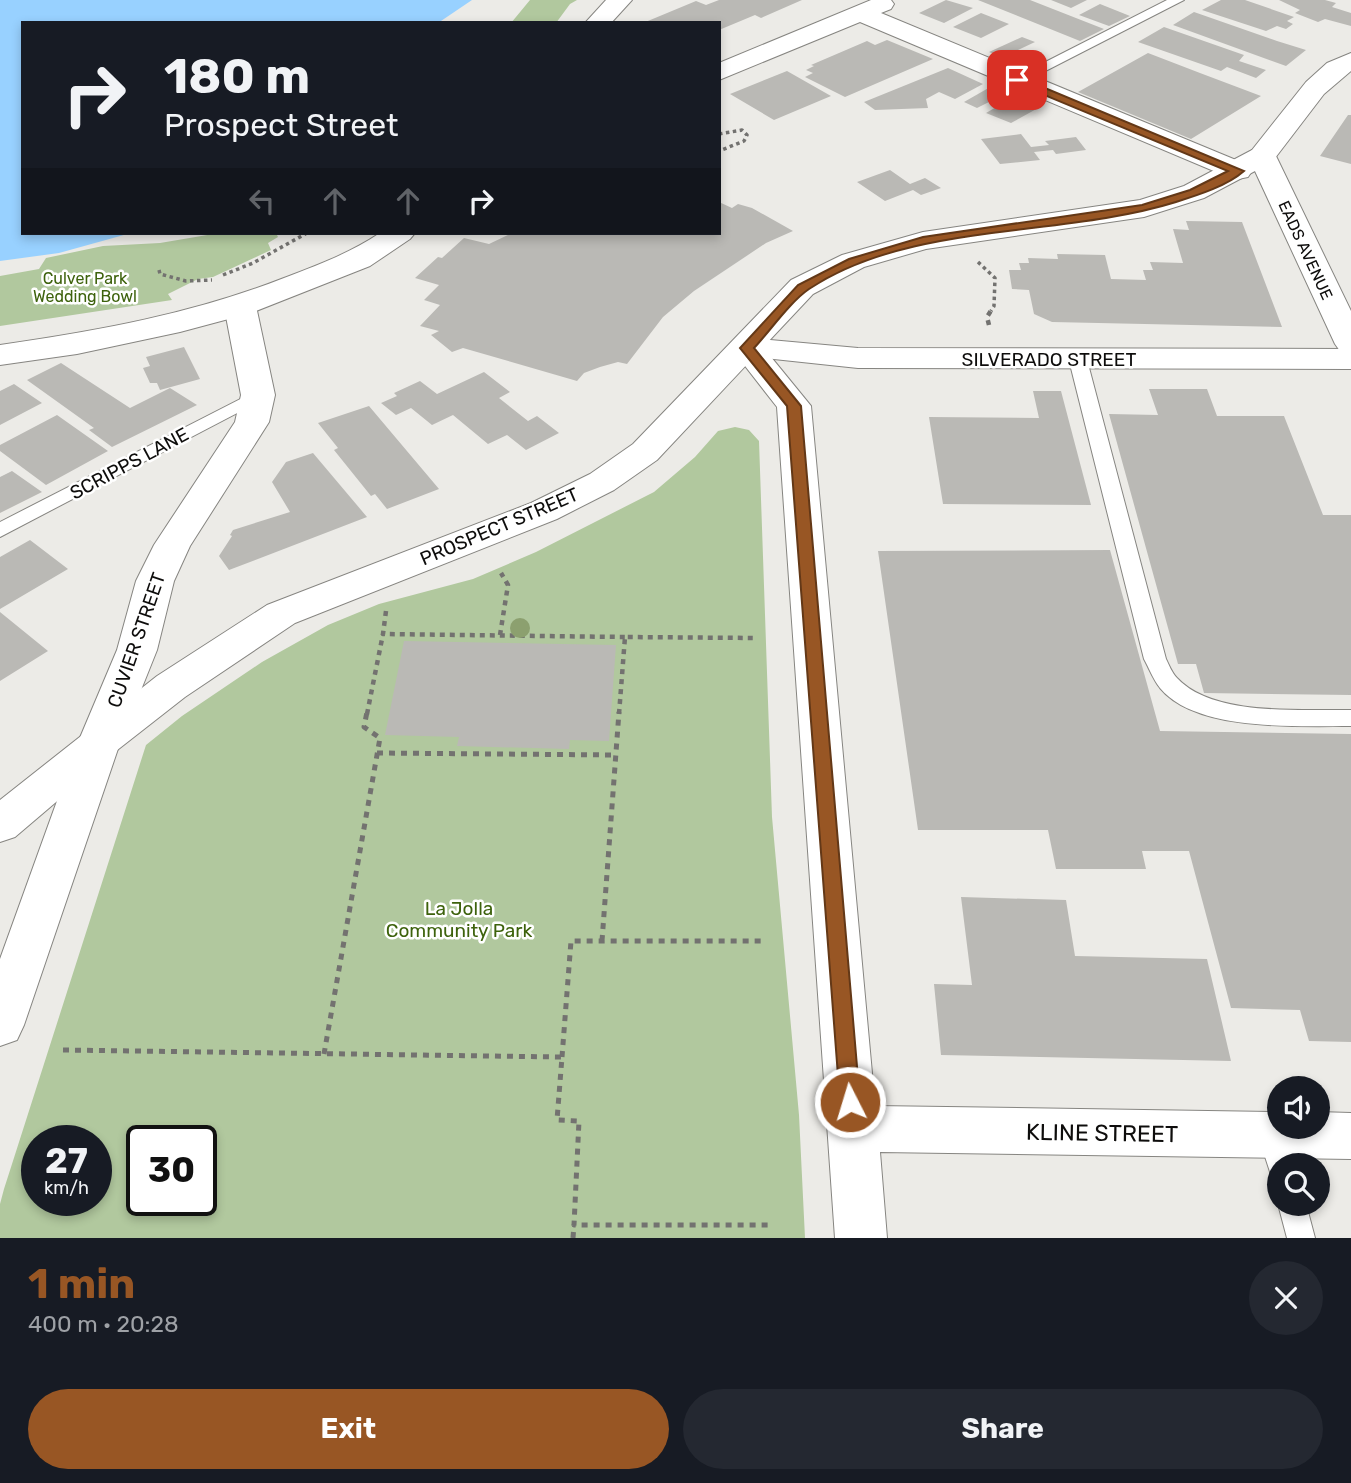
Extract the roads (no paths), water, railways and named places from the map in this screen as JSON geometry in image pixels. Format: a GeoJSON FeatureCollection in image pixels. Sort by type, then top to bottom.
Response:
{"type":"FeatureCollection","features":[{"type":"Feature","properties":{"kind":"street"},"geometry":{"type":"LineString","coordinates":[[599,21],[620,0]]}},
{"type":"Feature","properties":{"kind":"street"},"geometry":{"type":"LineString","coordinates":[[721,71],[891,0]]}},
{"type":"Feature","properties":{"kind":"street"},"geometry":{"type":"LineString","coordinates":[[860,13],[1017,80],[1250,163]]}},
{"type":"Feature","properties":{"kind":"street","name":"PROSPECT STREET"},"geometry":{"type":"LineString","coordinates":[[0,825],[100,740],[241,638],[281,614],[544,511],[602,482],[645,452],[803,288],[853,261],[923,241],[1144,208],[1194,192],[1250,163],[1314,88],[1336,68],[1351,61]]}},
{"type":"Feature","properties":{"kind":"street","name":"EADS AVENUE"},"geometry":{"type":"LineString","coordinates":[[1250,163],[1351,344]]}},
{"type":"Feature","properties":{"kind":"street"},"geometry":{"type":"LineString","coordinates":[[0,355],[77,344],[180,323],[226,293],[359,260],[397,235]]}},
{"type":"Feature","properties":{"kind":"street","name":"CUVIER STREET"},"geometry":{"type":"LineString","coordinates":[[0,1025],[100,740],[137,650],[155,581],[172,545],[252,422],[258,395],[226,293]]}},
{"type":"Feature","properties":{"kind":"street"},"geometry":{"type":"LineString","coordinates":[[747,348],[794,406],[861,1238]]}},
{"type":"Feature","properties":{"kind":"street","name":"SILVERADO STREET"},"geometry":{"type":"LineString","coordinates":[[747,348],[858,358],[1351,359]]}},
{"type":"Feature","properties":{"kind":"street","name":"KLINE STREET"},"geometry":{"type":"LineString","coordinates":[[852,1129],[1276,1150],[1351,1136]]}},
{"type":"Feature","properties":{"kind":"lane"},"geometry":{"type":"LineString","coordinates":[[1017,80],[1177,0]]}},
{"type":"Feature","properties":{"kind":"lane"},"geometry":{"type":"LineString","coordinates":[[1078,360],[1155,659],[1167,682],[1184,696],[1227,712],[1281,717],[1351,718]]}},
{"type":"Feature","properties":{"kind":"lane","name":"SCRIPPS LANE"},"geometry":{"type":"LineString","coordinates":[[0,530],[258,395]]}},
{"type":"Feature","properties":{"kind":"lane"},"geometry":{"type":"LineString","coordinates":[[1295,1216],[1301,1238]]}},
{"type":"Feature","properties":{"kind":"water"},"geometry":{"type":"Polygon","coordinates":[[[0,0],[472,0],[441,21],[21,21],[21,235],[124,235],[59,253],[0,261],[0,0]]]}},
{"type":"Feature","properties":{"kind":"park label","name":"Culver Park Wedding Bowl"},"geometry":{"type":"Point","coordinates":[85,287]}},
{"type":"Feature","properties":{"kind":"park label","name":"La Jolla Community Park"},"geometry":{"type":"Point","coordinates":[459,919]}}]}
